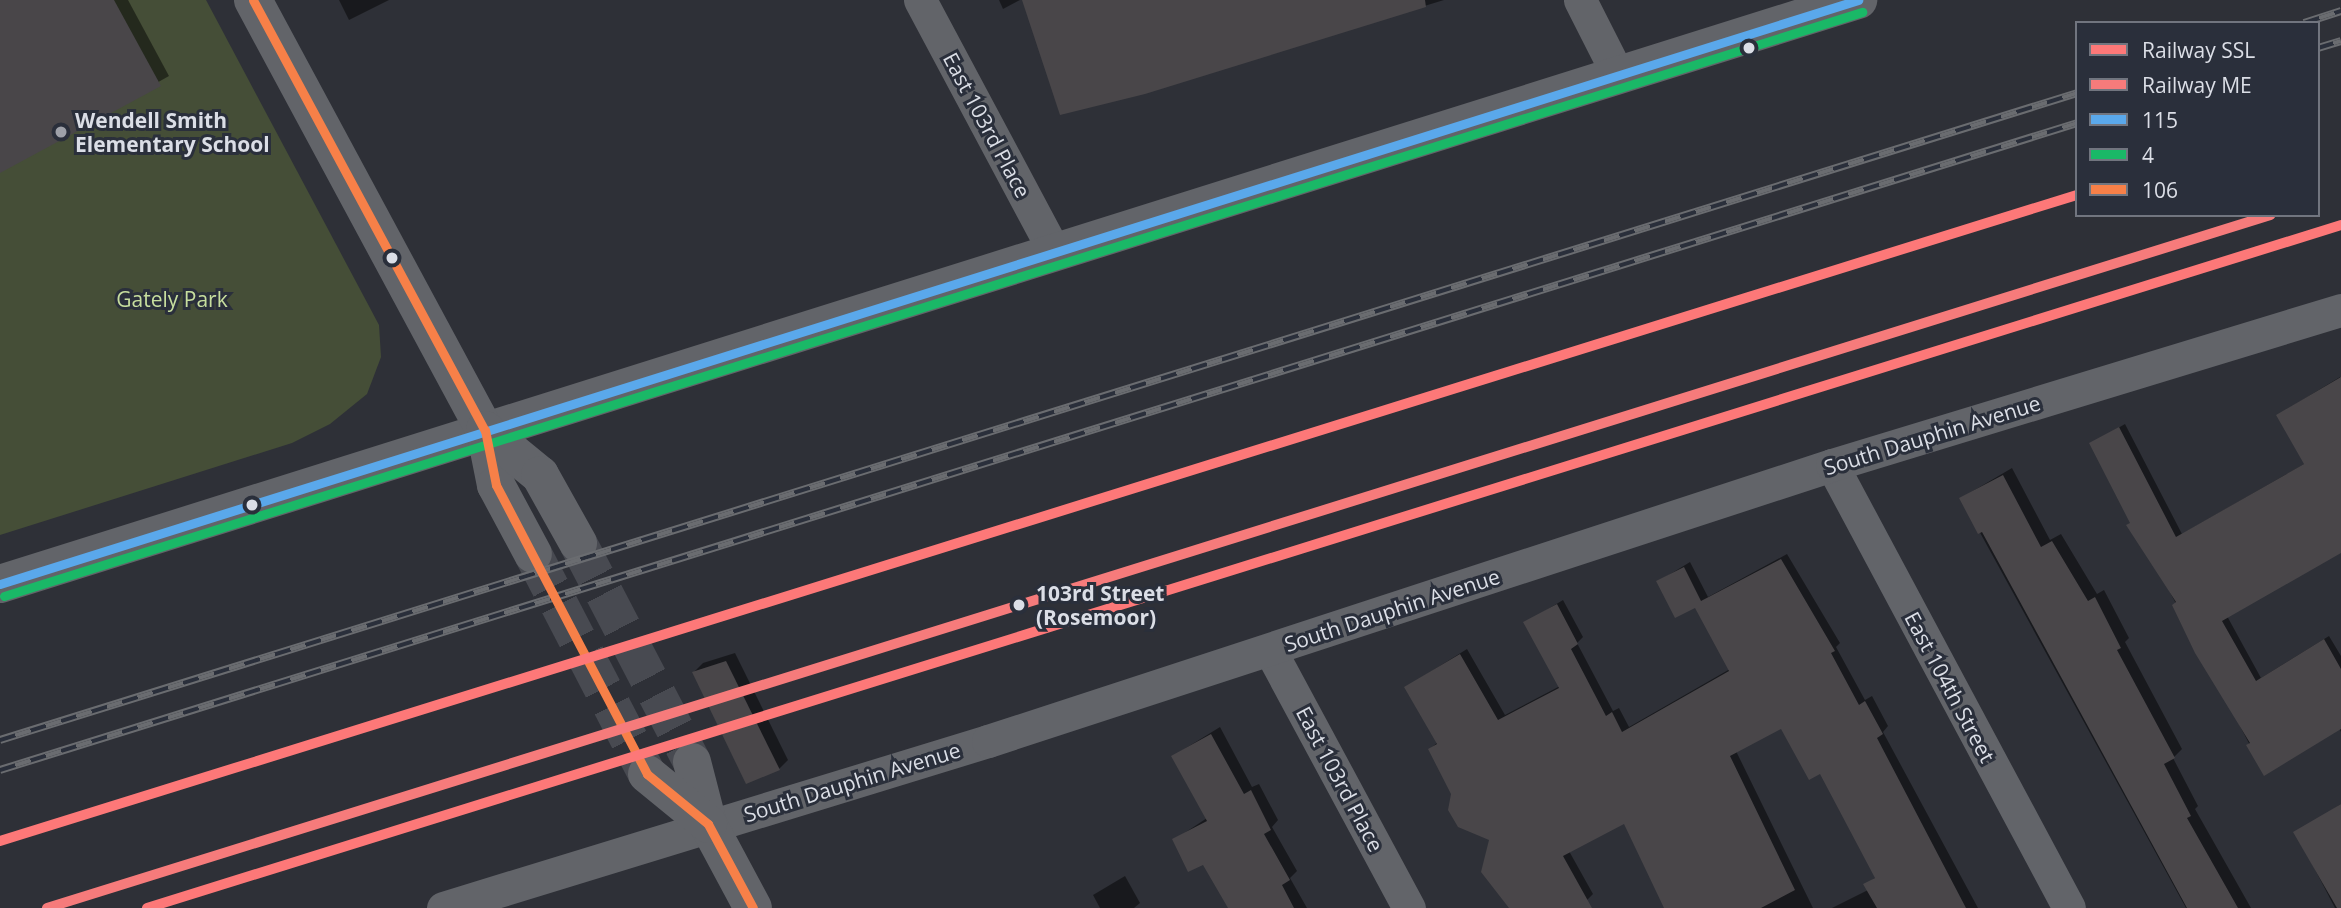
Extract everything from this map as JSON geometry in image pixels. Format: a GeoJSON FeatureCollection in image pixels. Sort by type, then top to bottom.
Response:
{"type":"FeatureCollection","features":[{"type":"Feature","properties":{"kind":"street"},"geometry":{"type":"LineString","coordinates":[[253,0],[485,430],[496,485],[533,554]]}},
{"type":"Feature","properties":{"kind":"street","name":"East 103rd Place"},"geometry":{"type":"LineString","coordinates":[[920,0],[1054,251]]}},
{"type":"Feature","properties":{"kind":"street"},"geometry":{"type":"LineString","coordinates":[[1580,0],[1618,75]]}},
{"type":"Feature","properties":{"kind":"street"},"geometry":{"type":"LineString","coordinates":[[0,584],[1858,0]]}},
{"type":"Feature","properties":{"kind":"street","name":"South Dauphin Avenue"},"geometry":{"type":"LineString","coordinates":[[443,908],[708,824],[989,741],[1832,465],[2341,310]]}},
{"type":"Feature","properties":{"kind":"street"},"geometry":{"type":"LineString","coordinates":[[485,430],[540,475],[578,543]]}},
{"type":"Feature","properties":{"kind":"street","name":"East 104th Street"},"geometry":{"type":"LineString","coordinates":[[1832,465],[2069,908]]}},
{"type":"Feature","properties":{"kind":"street","name":"East 103rd Place"},"geometry":{"type":"LineString","coordinates":[[1270,650],[1409,908]]}},
{"type":"Feature","properties":{"kind":"street"},"geometry":{"type":"LineString","coordinates":[[692,762],[708,824],[753,908]]}},
{"type":"Feature","properties":{"kind":"street"},"geometry":{"type":"LineString","coordinates":[[647,774],[708,824]]}},
{"type":"Feature","properties":{"kind":"green space","name":"Gately Park"},"geometry":{"type":"Polygon","coordinates":[[[0,0],[206,0],[379,325],[381,357],[367,394],[330,424],[292,443],[0,535],[0,0]]]}},
{"type":"Feature","properties":{"kind":"building","name":"Wendell Smith Elementary School"},"geometry":{"type":"Polygon","coordinates":[[[0,0],[114,0],[161,86],[0,173],[0,0]]]}},
{"type":"Feature","properties":{"kind":"building"},"geometry":{"type":"Polygon","coordinates":[[[1022,0],[1425,0],[1426,7],[1145,94],[1060,115],[1022,0]]]}},
{"type":"Feature","properties":{"kind":"building"},"geometry":{"type":"Polygon","coordinates":[[[2341,377],[2341,553],[2222,621],[2256,681],[2324,639],[2341,669],[2341,729],[2264,776],[2246,745],[2250,743],[2195,653],[2172,605],[2176,602],[2126,525],[2130,523],[2089,443],[2119,427],[2176,537],[2304,464],[2276,415],[2341,377]]]}},
{"type":"Feature","properties":{"kind":"building"},"geometry":{"type":"Polygon","coordinates":[[[2003,475],[2041,547],[2052,541],[2088,601],[2095,597],[2121,648],[2117,650],[2175,758],[2164,764],[2191,816],[2187,818],[2238,908],[2187,908],[1982,532],[1978,534],[1959,498],[2003,475]]]}},
{"type":"Feature","properties":{"kind":"building"},"geometry":{"type":"Polygon","coordinates":[[[1781,559],[1835,651],[1831,653],[1859,705],[1865,701],[1883,734],[1877,738],[1966,908],[1877,908],[1863,884],[1875,878],[1820,774],[1809,780],[1781,729],[1730,756],[1795,890],[1761,908],[1664,908],[1624,824],[1563,856],[1592,908],[1509,908],[1481,872],[1489,840],[1458,827],[1448,810],[1451,794],[1428,749],[1437,744],[1404,687],[1460,654],[1498,720],[1559,688],[1523,622],[1557,604],[1578,644],[1571,649],[1606,716],[1612,712],[1622,732],[1729,671],[1695,608],[1675,618],[1656,581],[1684,567],[1701,601],[1781,559]]]}},
{"type":"Feature","properties":{"kind":"building"},"geometry":{"type":"Polygon","coordinates":[[[726,661],[780,770],[746,784],[692,672],[726,661]]]}},
{"type":"Feature","properties":{"kind":"building"},"geometry":{"type":"Polygon","coordinates":[[[1211,734],[1244,794],[1251,790],[1271,830],[1264,834],[1290,880],[1282,885],[1294,908],[1228,908],[1203,865],[1188,872],[1172,839],[1207,821],[1171,756],[1211,734]]]}},
{"type":"Feature","properties":{"kind":"building"},"geometry":{"type":"Polygon","coordinates":[[[2341,804],[2341,908],[2337,908],[2293,832],[2341,804]]]}},
{"type":"Feature","properties":{"kind":"tunnel"},"geometry":{"type":"LineString","coordinates":[[578,543],[692,762]]}},
{"type":"Feature","properties":{"kind":"tunnel"},"geometry":{"type":"LineString","coordinates":[[533,554],[647,774]]}},
{"type":"Feature","properties":{"kind":"railway"},"geometry":{"type":"LineString","coordinates":[[2310,21],[2341,11]]}},
{"type":"Feature","properties":{"kind":"railway"},"geometry":{"type":"LineString","coordinates":[[2320,47],[2341,41]]}},
{"type":"Feature","properties":{"kind":"railway"},"geometry":{"type":"LineString","coordinates":[[0,740],[2075,94]]}},
{"type":"Feature","properties":{"kind":"railway"},"geometry":{"type":"LineString","coordinates":[[0,770],[2075,124]]}},
{"type":"Feature","properties":{"kind":"rail line","name":"SSL"},"geometry":{"type":"LineString","coordinates":[[0,841],[2075,196]]}},
{"type":"Feature","properties":{"kind":"rail line","name":"ME"},"geometry":{"type":"LineString","coordinates":[[47,908],[2265,217]]}},
{"type":"Feature","properties":{"kind":"rail line","name":"SSL"},"geometry":{"type":"LineString","coordinates":[[147,908],[2341,225]]}},
{"type":"Feature","properties":{"kind":"transit line","name":"106"},"geometry":{"type":"LineString","coordinates":[[253,0],[485,430],[496,485],[647,774],[708,824],[753,908]]}},
{"type":"Feature","properties":{"kind":"transit line","name":"115"},"geometry":{"type":"LineString","coordinates":[[0,584],[1858,0]]}},
{"type":"Feature","properties":{"kind":"transit line","name":"4"},"geometry":{"type":"LineString","coordinates":[[4,596],[1862,12]]}},
{"type":"Feature","properties":{"kind":"place","name":"Wendell Smith Elementary School"},"geometry":{"type":"Point","coordinates":[61,132]}},
{"type":"Feature","properties":{"kind":"place","name":"103rd Street (Rosemoor)"},"geometry":{"type":"Point","coordinates":[1019,605]}}]}
